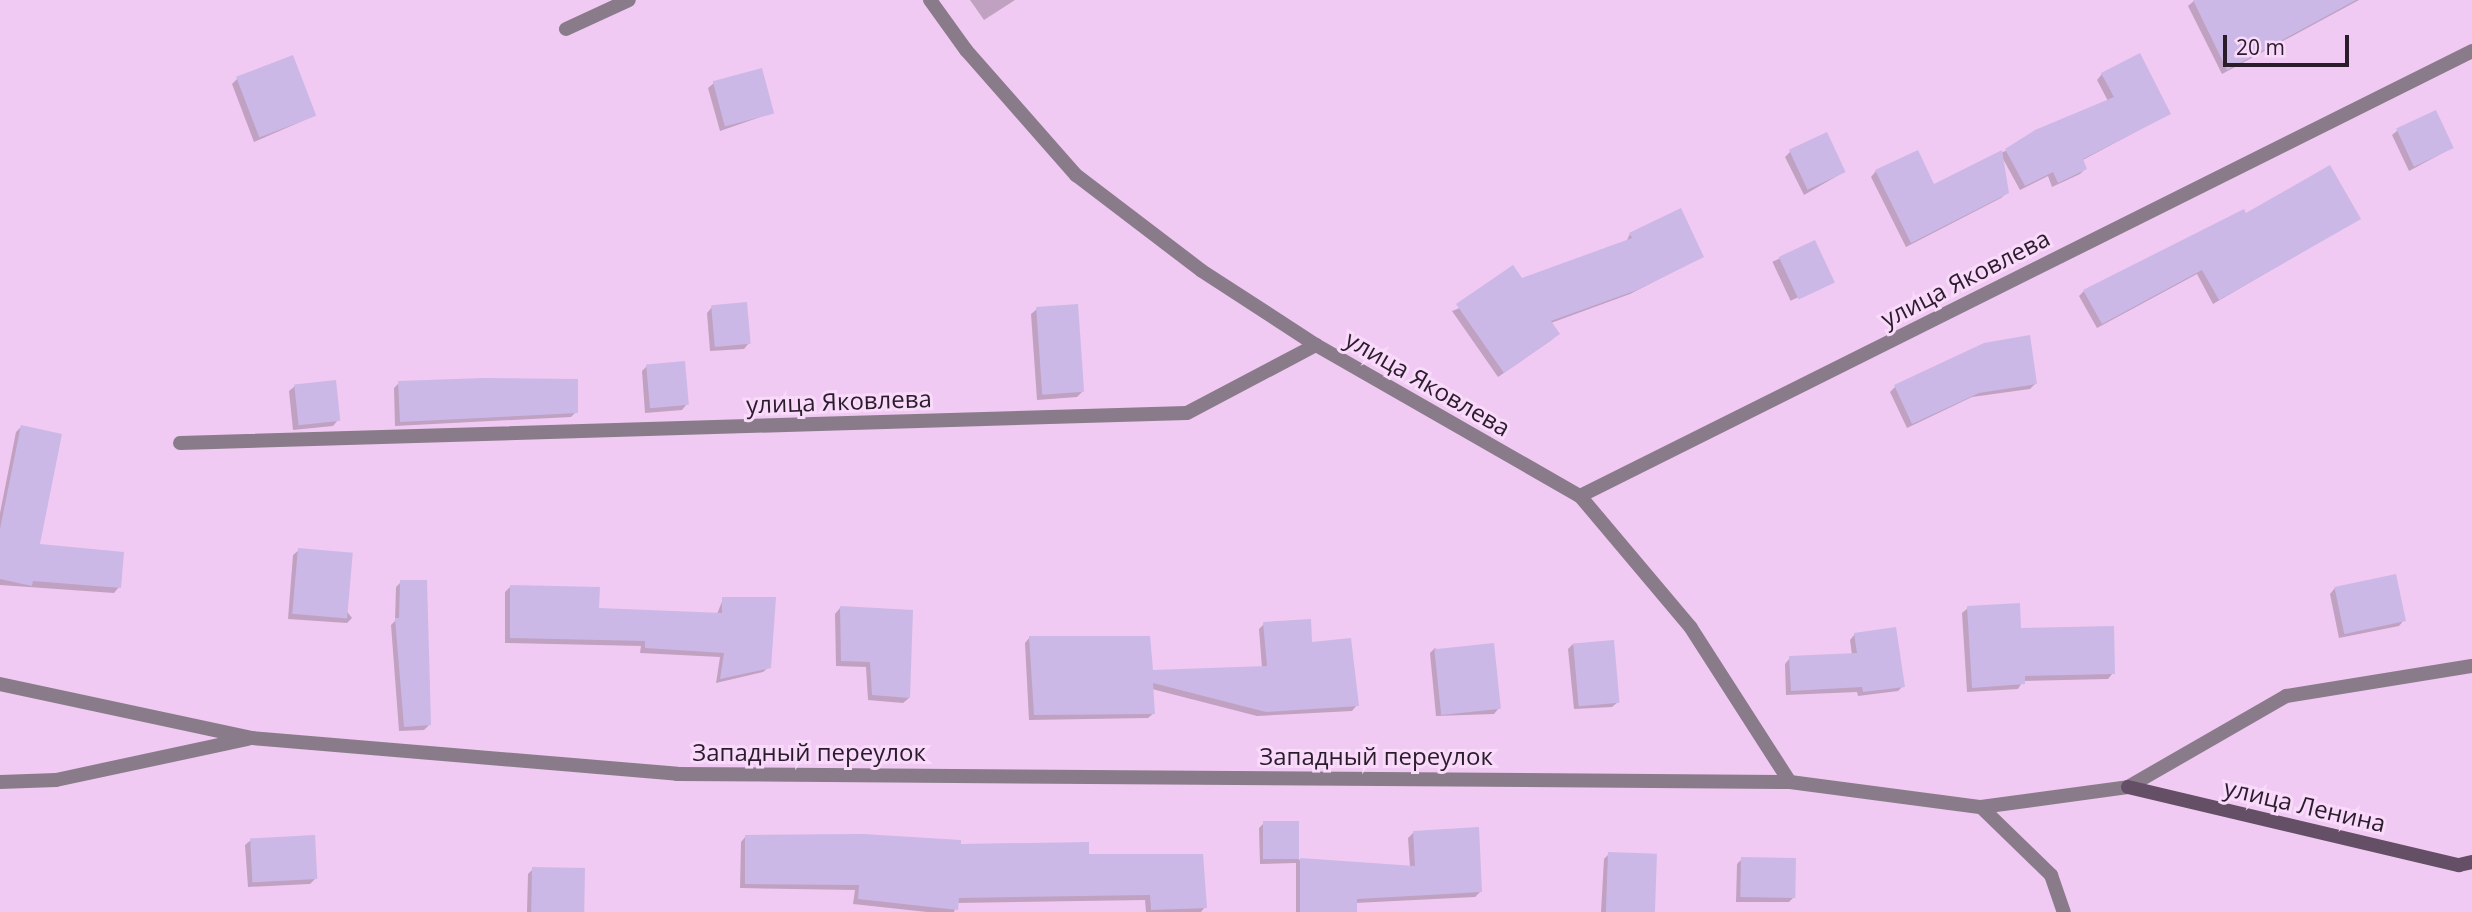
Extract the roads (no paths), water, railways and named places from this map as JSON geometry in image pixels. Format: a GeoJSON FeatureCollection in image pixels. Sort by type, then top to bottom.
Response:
{"type":"FeatureCollection","features":[{"type":"Feature","properties":{"kind":"street"},"geometry":{"type":"LineString","coordinates":[[566,30],[629,0]]}},
{"type":"Feature","properties":{"kind":"street"},"geometry":{"type":"LineString","coordinates":[[930,0],[966,50],[1076,175],[1202,271],[1316,345]]}},
{"type":"Feature","properties":{"kind":"street","name":"улица Яковлева"},"geometry":{"type":"LineString","coordinates":[[180,443],[1187,413],[1316,345],[1580,496],[2472,51]]}},
{"type":"Feature","properties":{"kind":"street"},"geometry":{"type":"LineString","coordinates":[[1580,496],[1691,628],[1790,782]]}},
{"type":"Feature","properties":{"kind":"street","name":"Западный переулок"},"geometry":{"type":"LineString","coordinates":[[0,684],[253,738],[677,774],[1790,782],[1981,807],[2128,786],[2286,696],[2472,666]]}},
{"type":"Feature","properties":{"kind":"street","name":"Западный переулок"},"geometry":{"type":"LineString","coordinates":[[0,782],[56,779],[253,738]]}},
{"type":"Feature","properties":{"kind":"street","name":"улица Ленина"},"geometry":{"type":"LineString","coordinates":[[2128,786],[2459,866],[2472,862]]}},
{"type":"Feature","properties":{"kind":"street"},"geometry":{"type":"LineString","coordinates":[[1981,807],[2051,875],[2064,912]]}}]}
